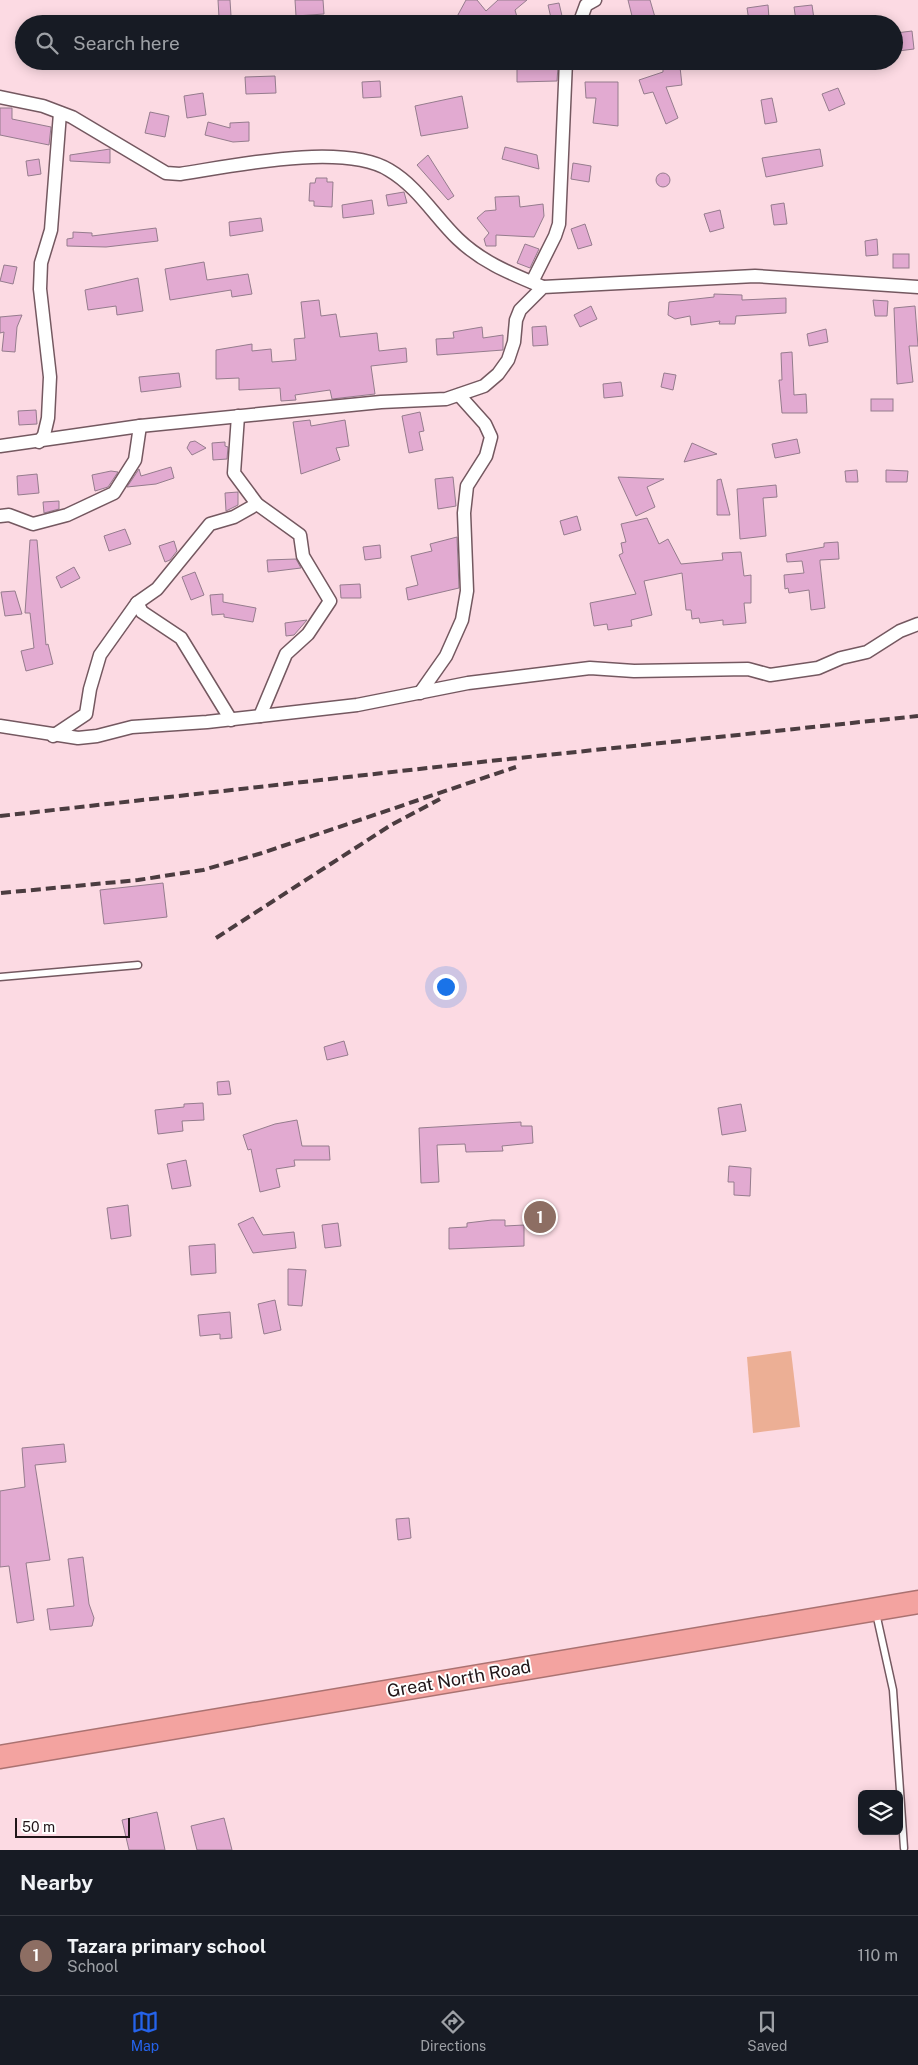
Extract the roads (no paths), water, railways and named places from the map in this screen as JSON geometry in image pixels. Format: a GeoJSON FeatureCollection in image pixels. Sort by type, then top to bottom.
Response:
{"type":"FeatureCollection","features":[{"type":"Feature","properties":{"kind":"highway","name":"Great North Road"},"geometry":{"type":"LineString","coordinates":[[0,1757],[918,1602]]}},
{"type":"Feature","properties":{"kind":"street"},"geometry":{"type":"LineString","coordinates":[[582,15],[586,5],[595,0]]}},
{"type":"Feature","properties":{"kind":"street"},"geometry":{"type":"LineString","coordinates":[[0,446],[140,426],[381,402],[446,399],[484,386],[498,374],[508,360],[514,342],[516,320],[520,310],[538,285],[555,236],[558,224],[566,70]]}},
{"type":"Feature","properties":{"kind":"street"},"geometry":{"type":"LineString","coordinates":[[0,97],[43,106],[72,117],[166,173],[180,174],[276,160],[352,158],[374,163],[389,169],[412,188],[458,239],[476,255],[498,269],[538,285],[755,276],[918,287]]}},
{"type":"Feature","properties":{"kind":"street"},"geometry":{"type":"LineString","coordinates":[[38,442],[44,435],[48,418],[50,377],[40,289],[41,263],[51,230],[60,113]]}},
{"type":"Feature","properties":{"kind":"street"},"geometry":{"type":"LineString","coordinates":[[420,692],[446,656],[462,620],[467,591],[464,513],[467,486],[486,456],[491,437],[485,424],[459,395]]}},
{"type":"Feature","properties":{"kind":"street"},"geometry":{"type":"LineString","coordinates":[[238,416],[234,473],[257,504],[300,535],[303,556],[330,601],[308,634],[286,654],[260,716]]}},
{"type":"Feature","properties":{"kind":"street"},"geometry":{"type":"LineString","coordinates":[[0,516],[9,515],[33,524],[67,515],[114,493],[135,460],[140,426]]}},
{"type":"Feature","properties":{"kind":"street"},"geometry":{"type":"LineString","coordinates":[[53,736],[86,714],[90,689],[100,655],[137,603],[157,589],[210,524],[234,516],[257,504]]}},
{"type":"Feature","properties":{"kind":"street"},"geometry":{"type":"LineString","coordinates":[[137,603],[142,612],[181,638],[231,720]]}},
{"type":"Feature","properties":{"kind":"street"},"geometry":{"type":"LineString","coordinates":[[0,726],[53,736],[78,738],[97,736],[132,727],[231,720],[357,705],[468,683],[590,668],[634,672],[748,669],[770,675],[818,668],[841,658],[867,652],[900,631],[918,624]]}},
{"type":"Feature","properties":{"kind":"lane"},"geometry":{"type":"LineString","coordinates":[[0,977],[138,965]]}},
{"type":"Feature","properties":{"kind":"lane"},"geometry":{"type":"LineString","coordinates":[[876,1609],[894,1690],[904,1848]]}},
{"type":"Feature","properties":{"kind":"railway"},"geometry":{"type":"LineString","coordinates":[[0,816],[490,761],[918,716]]}},
{"type":"Feature","properties":{"kind":"railway"},"geometry":{"type":"LineString","coordinates":[[1,893],[138,880],[203,870],[262,853],[516,767]]}},
{"type":"Feature","properties":{"kind":"railway"},"geometry":{"type":"LineString","coordinates":[[216,938],[391,825],[440,799]]}},
{"type":"Feature","properties":{"kind":"place","name":"Tazara primary school"},"geometry":{"type":"Point","coordinates":[540,1217]}}]}
